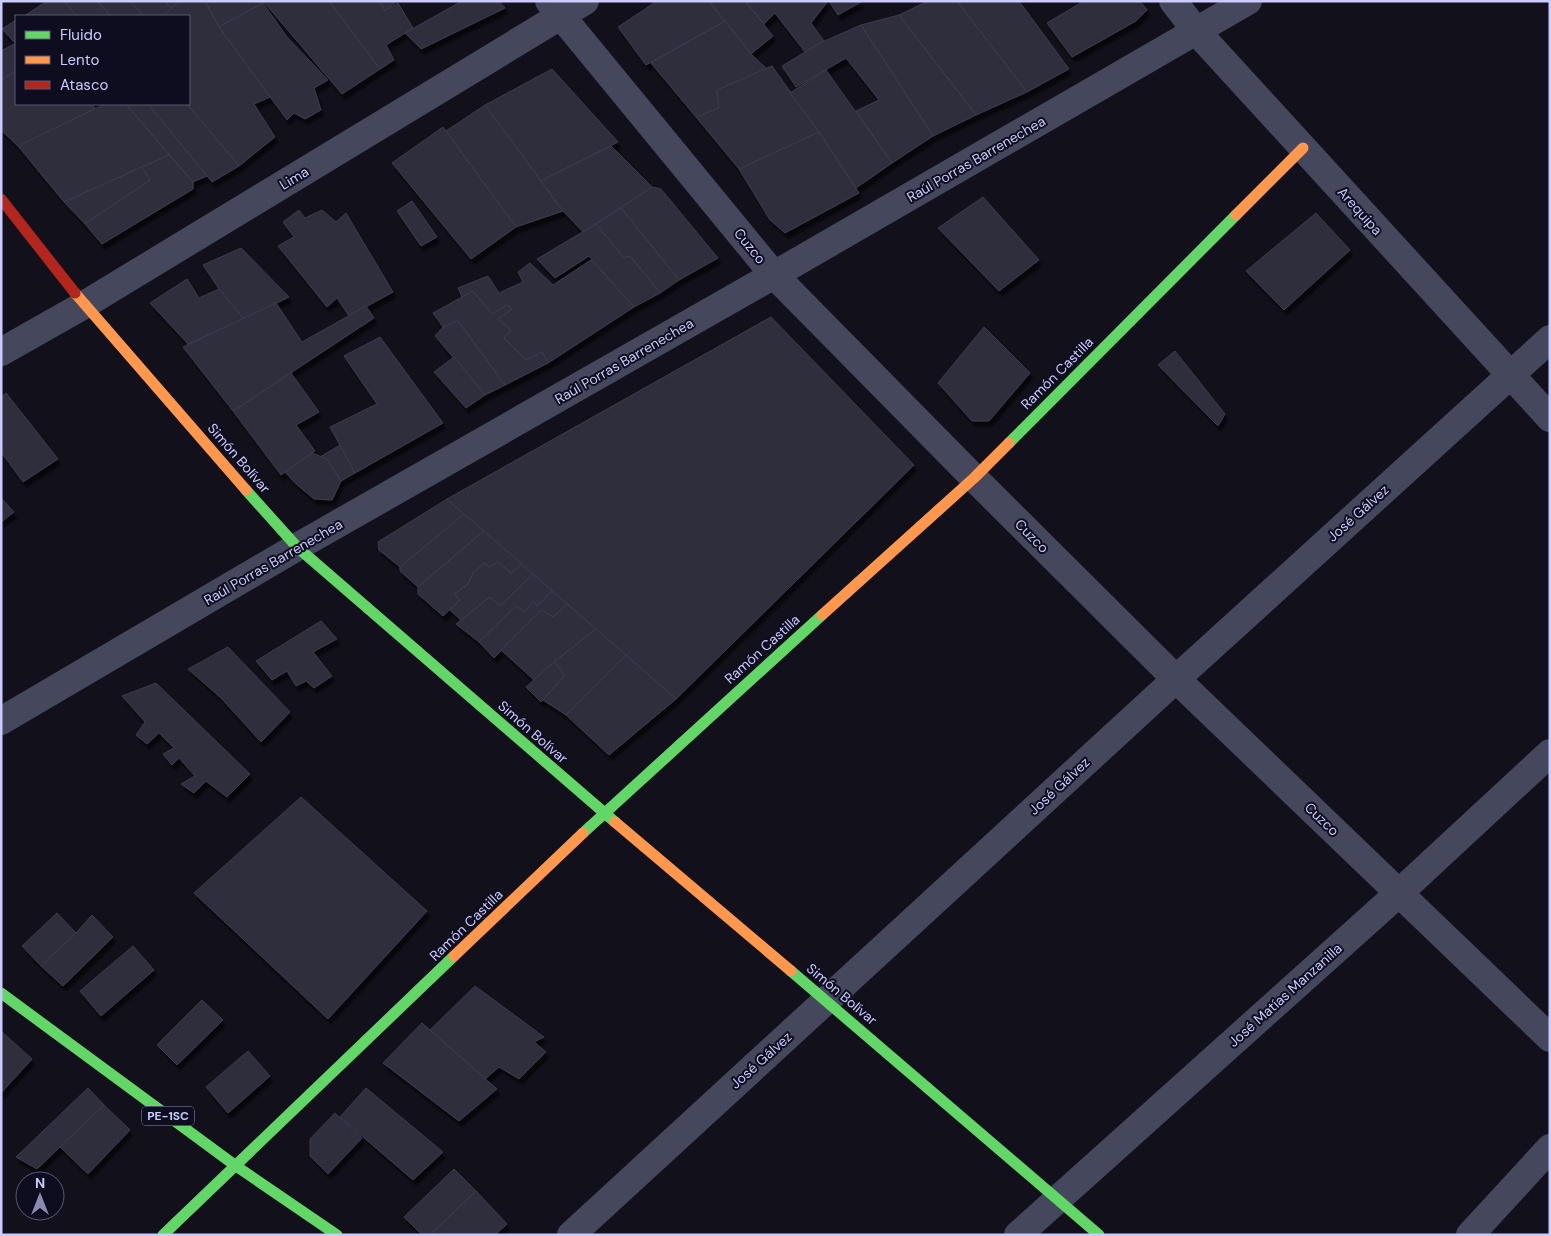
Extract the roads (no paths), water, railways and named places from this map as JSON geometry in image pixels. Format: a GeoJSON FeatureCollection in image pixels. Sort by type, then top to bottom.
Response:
{"type":"FeatureCollection","features":[{"type":"Feature","properties":{"kind":"street","name":"Lima"},"geometry":{"type":"LineString","coordinates":[[1,352],[84,305],[555,8],[585,1]]}},
{"type":"Feature","properties":{"kind":"street","name":"Arequipa"},"geometry":{"type":"LineString","coordinates":[[1173,1],[1197,32],[1550,418]]}},
{"type":"Feature","properties":{"kind":"street","name":"Raúl Porras Barrenechea"},"geometry":{"type":"LineString","coordinates":[[1,721],[297,547],[774,275],[1248,1]]}},
{"type":"Feature","properties":{"kind":"street","name":"Cuzco"},"geometry":{"type":"LineString","coordinates":[[555,8],[774,275],[1176,679],[1550,1038]]}},
{"type":"Feature","properties":{"kind":"street","name":"Ramón Castilla"},"geometry":{"type":"LineString","coordinates":[[163,1235],[604,813],[974,478],[1303,148]]}},
{"type":"Feature","properties":{"kind":"street","name":"Simón Bolívar"},"geometry":{"type":"LineString","coordinates":[[1,199],[84,305],[297,547],[604,813],[827,1001],[1099,1235]]}},
{"type":"Feature","properties":{"kind":"street","name":"José Gálvez"},"geometry":{"type":"LineString","coordinates":[[571,1235],[1176,679],[1550,339]]}},
{"type":"Feature","properties":{"kind":"street","name":"José Matías Manzanilla"},"geometry":{"type":"LineString","coordinates":[[1018,1235],[1399,893],[1550,753]]}},
{"type":"Feature","properties":{"kind":"street","name":"PE-1SC"},"geometry":{"type":"LineString","coordinates":[[1,993],[236,1166],[337,1235]]}},
{"type":"Feature","properties":{"kind":"street"},"geometry":{"type":"LineString","coordinates":[[1470,1235],[1550,1148]]}}]}
